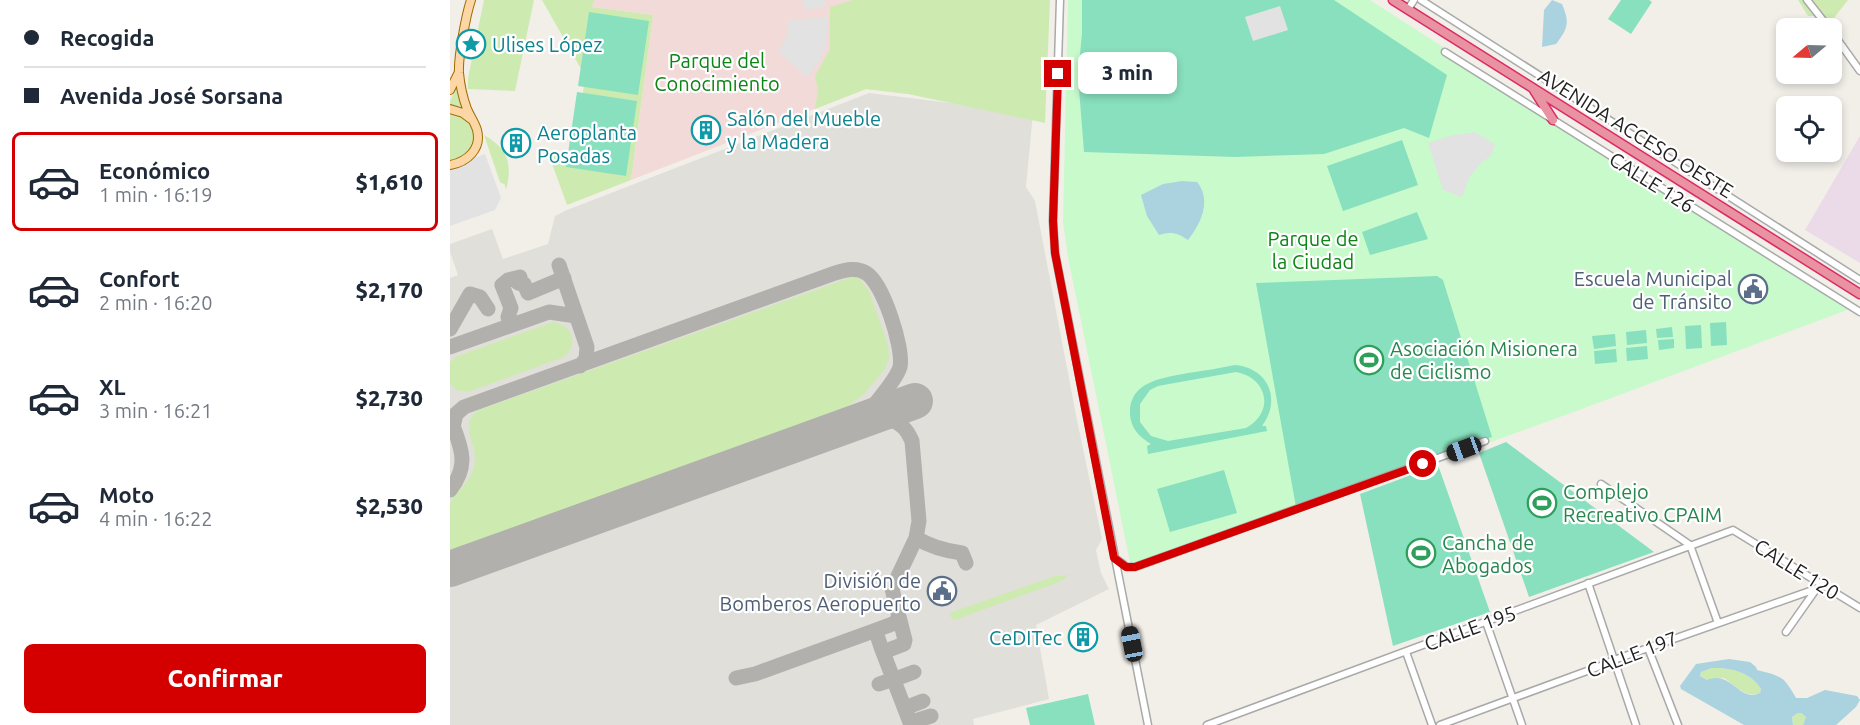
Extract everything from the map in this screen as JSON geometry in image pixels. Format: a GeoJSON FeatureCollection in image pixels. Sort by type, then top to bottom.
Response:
{"type":"FeatureCollection","features":[{"type":"Feature","properties":{"kind":"highway","name":"AVENIDA ACCESO OESTE"},"geometry":{"type":"LineString","coordinates":[[1393,0],[1860,294]]}},
{"type":"Feature","properties":{"kind":"highway"},"geometry":{"type":"LineString","coordinates":[[1532,87],[1553,120]]}},
{"type":"Feature","properties":{"kind":"main road"},"geometry":{"type":"LineString","coordinates":[[466,0],[467,11]]}},
{"type":"Feature","properties":{"kind":"main road"},"geometry":{"type":"LineString","coordinates":[[450,165],[465,161],[476,147],[477,132],[466,107],[459,72],[467,11],[471,0]]}},
{"type":"Feature","properties":{"kind":"main road"},"geometry":{"type":"LineString","coordinates":[[450,90],[459,72]]}},
{"type":"Feature","properties":{"kind":"main road"},"geometry":{"type":"LineString","coordinates":[[450,110],[463,113],[472,120]]}},
{"type":"Feature","properties":{"kind":"street"},"geometry":{"type":"LineString","coordinates":[[1060,0],[1053,221],[1055,253],[1148,725]]}},
{"type":"Feature","properties":{"kind":"street"},"geometry":{"type":"LineString","coordinates":[[1408,9],[1414,0]]}},
{"type":"Feature","properties":{"kind":"street"},"geometry":{"type":"LineString","coordinates":[[1421,0],[1860,280]]}},
{"type":"Feature","properties":{"kind":"street"},"geometry":{"type":"LineString","coordinates":[[1810,1],[1822,18]]}},
{"type":"Feature","properties":{"kind":"street"},"geometry":{"type":"LineString","coordinates":[[1842,46],[1860,71]]}},
{"type":"Feature","properties":{"kind":"street","name":"CALLE 126"},"geometry":{"type":"LineString","coordinates":[[1445,52],[1860,312]]}},
{"type":"Feature","properties":{"kind":"street"},"geometry":{"type":"LineString","coordinates":[[1114,558],[1126,567],[1135,567],[1485,441]]}},
{"type":"Feature","properties":{"kind":"street"},"geometry":{"type":"LineString","coordinates":[[1601,484],[1690,545],[1718,623]]}},
{"type":"Feature","properties":{"kind":"street","name":"CALLE 195"},"geometry":{"type":"LineString","coordinates":[[1207,725],[1733,530]]}},
{"type":"Feature","properties":{"kind":"street","name":"CALLE 120"},"geometry":{"type":"LineString","coordinates":[[1733,530],[1821,587],[1860,608]]}},
{"type":"Feature","properties":{"kind":"street"},"geometry":{"type":"LineString","coordinates":[[1588,583],[1636,725]]}},
{"type":"Feature","properties":{"kind":"street"},"geometry":{"type":"LineString","coordinates":[[1786,632],[1821,587]]}},
{"type":"Feature","properties":{"kind":"street","name":"CALLE 197"},"geometry":{"type":"LineString","coordinates":[[1440,725],[1614,660],[1821,587]]}},
{"type":"Feature","properties":{"kind":"street"},"geometry":{"type":"LineString","coordinates":[[1486,622],[1522,725]]}},
{"type":"Feature","properties":{"kind":"street"},"geometry":{"type":"LineString","coordinates":[[1648,648],[1677,725]]}},
{"type":"Feature","properties":{"kind":"street"},"geometry":{"type":"LineString","coordinates":[[1406,652],[1432,725]]}},
{"type":"Feature","properties":{"kind":"shaded area","name":"Parque del Conocimiento"},"geometry":{"type":"Polygon","coordinates":[[[593,0],[877,0],[908,94],[866,89],[631,180],[653,15],[592,7],[593,0]]]}},
{"type":"Feature","properties":{"kind":"shaded area"},"geometry":{"type":"Polygon","coordinates":[[[802,0],[824,0],[827,6],[805,10],[802,0]]]}},
{"type":"Feature","properties":{"kind":"shaded area"},"geometry":{"type":"Polygon","coordinates":[[[1280,6],[1288,30],[1253,41],[1245,17],[1280,6]]]}},
{"type":"Feature","properties":{"kind":"shaded area"},"geometry":{"type":"Polygon","coordinates":[[[828,17],[826,45],[819,62],[807,77],[779,52],[787,33],[789,20],[828,17]]]}},
{"type":"Feature","properties":{"kind":"shaded area"},"geometry":{"type":"Polygon","coordinates":[[[869,93],[1033,113],[1026,187],[1035,201],[1102,539],[1096,550],[1101,573],[1109,589],[1036,625],[1049,699],[973,719],[974,725],[450,725],[450,278],[458,275],[450,252],[450,244],[492,229],[503,259],[548,244],[555,216],[567,210],[869,93]]]}},
{"type":"Feature","properties":{"kind":"shaded area"},"geometry":{"type":"Polygon","coordinates":[[[1475,132],[1495,144],[1491,156],[1481,163],[1469,178],[1462,197],[1443,190],[1428,143],[1454,135],[1475,132]]]}},
{"type":"Feature","properties":{"kind":"shaded area"},"geometry":{"type":"Polygon","coordinates":[[[1860,136],[1860,263],[1805,230],[1860,136]]]}},
{"type":"Feature","properties":{"kind":"shaded area"},"geometry":{"type":"Polygon","coordinates":[[[485,154],[501,198],[495,210],[450,226],[450,167],[485,154]]]}},
{"type":"Feature","properties":{"kind":"green space"},"geometry":{"type":"Polygon","coordinates":[[[484,0],[534,0],[515,91],[468,89],[468,78],[484,0]]]}},
{"type":"Feature","properties":{"kind":"green space"},"geometry":{"type":"Polygon","coordinates":[[[542,0],[594,0],[592,7],[653,15],[631,180],[567,205],[547,150],[574,167],[585,76],[542,0]]]}},
{"type":"Feature","properties":{"kind":"green space"},"geometry":{"type":"Polygon","coordinates":[[[853,0],[1050,0],[1045,123],[908,94],[866,89],[815,109],[818,90],[815,76],[830,49],[830,7],[853,0]]]}},
{"type":"Feature","properties":{"kind":"green space","name":"Parque de la Ciudad"},"geometry":{"type":"Polygon","coordinates":[[[1068,0],[1370,0],[1850,309],[1132,572],[1068,257],[1063,222],[1068,0]]]}},
{"type":"Feature","properties":{"kind":"green space"},"geometry":{"type":"Polygon","coordinates":[[[1082,0],[1334,0],[1447,75],[1429,138],[1404,128],[1324,154],[1235,157],[1084,152],[1078,76],[1082,0]]]}},
{"type":"Feature","properties":{"kind":"green space"},"geometry":{"type":"Polygon","coordinates":[[[1621,0],[1649,0],[1652,2],[1631,34],[1608,19],[1621,0]]]}},
{"type":"Feature","properties":{"kind":"green space"},"geometry":{"type":"Polygon","coordinates":[[[1798,0],[1848,0],[1834,18],[1808,16],[1798,0]]]}},
{"type":"Feature","properties":{"kind":"green space"},"geometry":{"type":"Polygon","coordinates":[[[589,12],[649,21],[638,95],[578,86],[589,12]]]}},
{"type":"Feature","properties":{"kind":"green space"},"geometry":{"type":"Polygon","coordinates":[[[457,86],[462,107],[450,105],[457,86]]]}},
{"type":"Feature","properties":{"kind":"green space"},"geometry":{"type":"Polygon","coordinates":[[[577,92],[637,101],[626,176],[566,167],[577,92]]]}},
{"type":"Feature","properties":{"kind":"green space"},"geometry":{"type":"Polygon","coordinates":[[[450,114],[468,122],[474,136],[473,144],[468,151],[461,157],[450,161],[450,114]]]}},
{"type":"Feature","properties":{"kind":"green space"},"geometry":{"type":"Polygon","coordinates":[[[484,135],[499,146],[507,158],[509,172],[506,190],[505,185],[500,182],[484,135]]]}},
{"type":"Feature","properties":{"kind":"green space"},"geometry":{"type":"Polygon","coordinates":[[[1402,140],[1418,185],[1343,211],[1327,166],[1402,140]]]}},
{"type":"Feature","properties":{"kind":"green space"},"geometry":{"type":"Polygon","coordinates":[[[1417,212],[1428,239],[1370,255],[1362,232],[1417,212]]]}},
{"type":"Feature","properties":{"kind":"green space","name":"Asociación Misionera de Ciclismo"},"geometry":{"type":"Polygon","coordinates":[[[1437,276],[1443,280],[1492,437],[1296,507],[1256,283],[1437,276]]]}},
{"type":"Feature","properties":{"kind":"green space"},"geometry":{"type":"Polygon","coordinates":[[[852,277],[860,279],[869,291],[888,345],[889,358],[885,369],[864,394],[847,407],[450,551],[450,504],[468,481],[474,468],[475,453],[469,427],[473,415],[479,410],[852,277]]]}},
{"type":"Feature","properties":{"kind":"green space"},"geometry":{"type":"Polygon","coordinates":[[[553,322],[565,327],[572,336],[569,352],[564,357],[468,392],[456,390],[450,384],[450,363],[455,357],[553,322]]]}},
{"type":"Feature","properties":{"kind":"green space"},"geometry":{"type":"Polygon","coordinates":[[[1726,322],[1727,345],[1711,346],[1710,323],[1726,322]]]}},
{"type":"Feature","properties":{"kind":"green space"},"geometry":{"type":"Polygon","coordinates":[[[1701,325],[1702,348],[1686,349],[1685,326],[1701,325]]]}},
{"type":"Feature","properties":{"kind":"green space"},"geometry":{"type":"Polygon","coordinates":[[[1672,327],[1673,337],[1657,338],[1656,329],[1672,327]]]}},
{"type":"Feature","properties":{"kind":"green space"},"geometry":{"type":"Polygon","coordinates":[[[1646,330],[1647,343],[1627,345],[1626,332],[1646,330]]]}},
{"type":"Feature","properties":{"kind":"green space"},"geometry":{"type":"Polygon","coordinates":[[[1615,334],[1616,346],[1594,349],[1592,336],[1615,334]]]}},
{"type":"Feature","properties":{"kind":"green space"},"geometry":{"type":"Polygon","coordinates":[[[1674,339],[1674,348],[1659,350],[1658,340],[1674,339]]]}},
{"type":"Feature","properties":{"kind":"green space"},"geometry":{"type":"Polygon","coordinates":[[[1647,346],[1648,359],[1627,361],[1626,348],[1647,346]]]}},
{"type":"Feature","properties":{"kind":"green space"},"geometry":{"type":"Polygon","coordinates":[[[1616,349],[1617,362],[1595,364],[1594,351],[1616,349]]]}},
{"type":"Feature","properties":{"kind":"green space"},"geometry":{"type":"Polygon","coordinates":[[[1235,365],[1256,372],[1268,386],[1271,406],[1262,426],[1266,426],[1267,431],[1148,454],[1147,446],[1151,444],[1136,432],[1130,415],[1131,404],[1141,388],[1168,377],[1235,365]],[[1236,372],[1158,386],[1150,390],[1140,404],[1140,422],[1151,436],[1168,441],[1246,428],[1255,421],[1264,405],[1261,388],[1247,375],[1236,372]]]}},
{"type":"Feature","properties":{"kind":"green space","name":"Complejo Recreativo CPAIM"},"geometry":{"type":"Polygon","coordinates":[[[1506,442],[1654,552],[1529,597],[1479,453],[1506,442]]]}},
{"type":"Feature","properties":{"kind":"green space","name":"Cancha de Abogados"},"geometry":{"type":"Polygon","coordinates":[[[1438,465],[1490,612],[1393,646],[1360,494],[1438,465]]]}},
{"type":"Feature","properties":{"kind":"green space"},"geometry":{"type":"Polygon","coordinates":[[[1224,470],[1237,513],[1170,532],[1157,489],[1224,470]]]}},
{"type":"Feature","properties":{"kind":"green space"},"geometry":{"type":"Polygon","coordinates":[[[1069,575],[1059,582],[955,620],[950,615],[952,612],[1055,576],[1069,575]]]}},
{"type":"Feature","properties":{"kind":"green space"},"geometry":{"type":"Polygon","coordinates":[[[1712,668],[1733,670],[1746,675],[1757,683],[1761,689],[1760,693],[1745,693],[1724,678],[1707,680],[1700,676],[1701,672],[1712,668]]]}},
{"type":"Feature","properties":{"kind":"green space"},"geometry":{"type":"Polygon","coordinates":[[[1088,694],[1095,725],[1030,725],[1026,708],[1088,694]]]}},
{"type":"Feature","properties":{"kind":"green space"},"geometry":{"type":"Polygon","coordinates":[[[1798,713],[1806,717],[1803,725],[1793,725],[1792,717],[1798,713]]]}},
{"type":"Feature","properties":{"kind":"water"},"geometry":{"type":"Polygon","coordinates":[[[1552,0],[1562,4],[1567,21],[1563,34],[1556,44],[1542,47],[1544,10],[1552,0]]]}},
{"type":"Feature","properties":{"kind":"water"},"geometry":{"type":"Polygon","coordinates":[[[1182,181],[1197,182],[1204,196],[1201,219],[1188,240],[1174,233],[1159,235],[1147,216],[1141,195],[1163,184],[1182,181]]]}},
{"type":"Feature","properties":{"kind":"water"},"geometry":{"type":"Polygon","coordinates":[[[1729,659],[1750,662],[1757,670],[1781,678],[1796,698],[1807,698],[1825,690],[1857,696],[1860,700],[1856,707],[1836,725],[1803,725],[1806,717],[1798,713],[1792,717],[1793,725],[1744,725],[1681,689],[1680,686],[1696,664],[1729,659]],[[1719,668],[1701,672],[1700,676],[1707,680],[1723,679],[1746,694],[1760,693],[1761,689],[1757,683],[1746,675],[1719,668]]]}},
{"type":"Feature","properties":{"kind":"taxiway"},"geometry":{"type":"LineString","coordinates":[[559,265],[587,347],[586,359],[580,366]]}},
{"type":"Feature","properties":{"kind":"taxiway"},"geometry":{"type":"LineString","coordinates":[[453,427],[456,414],[464,407],[847,270],[862,271],[873,279],[891,317],[900,358],[898,373],[859,423]]}},
{"type":"Feature","properties":{"kind":"taxiway"},"geometry":{"type":"LineString","coordinates":[[511,325],[508,317],[511,308],[502,285],[508,280],[520,277]]}},
{"type":"Feature","properties":{"kind":"taxiway"},"geometry":{"type":"LineString","coordinates":[[518,283],[524,284],[528,293],[564,278]]}},
{"type":"Feature","properties":{"kind":"taxiway"},"geometry":{"type":"LineString","coordinates":[[450,329],[470,294],[480,297],[488,309]]}},
{"type":"Feature","properties":{"kind":"taxiway"},"geometry":{"type":"LineString","coordinates":[[450,347],[549,312],[576,316]]}},
{"type":"Feature","properties":{"kind":"taxiway"},"geometry":{"type":"LineString","coordinates":[[450,418],[462,454],[460,472],[450,490]]}},
{"type":"Feature","properties":{"kind":"taxiway"},"geometry":{"type":"LineString","coordinates":[[859,423],[883,419],[897,422],[908,433],[912,441],[919,521],[916,538],[892,589],[905,640],[904,644],[891,649]]}},
{"type":"Feature","properties":{"kind":"taxiway"},"geometry":{"type":"LineString","coordinates":[[916,538],[939,548],[962,553],[966,563]]}},
{"type":"Feature","properties":{"kind":"taxiway"},"geometry":{"type":"LineString","coordinates":[[736,678],[755,674],[879,629],[895,623],[898,618]]}},
{"type":"Feature","properties":{"kind":"taxiway"},"geometry":{"type":"LineString","coordinates":[[879,629],[877,635],[911,725]]}},
{"type":"Feature","properties":{"kind":"taxiway"},"geometry":{"type":"LineString","coordinates":[[879,684],[893,677],[898,678],[914,672]]}},
{"type":"Feature","properties":{"kind":"taxiway"},"geometry":{"type":"LineString","coordinates":[[905,706],[923,701]]}},
{"type":"Feature","properties":{"kind":"taxiway"},"geometry":{"type":"LineString","coordinates":[[910,719],[915,721],[931,716]]}},
{"type":"Feature","properties":{"kind":"runway"},"geometry":{"type":"LineString","coordinates":[[450,569],[915,401]]}},
{"type":"Feature","properties":{"kind":"place","name":"Ulises López"},"geometry":{"type":"Point","coordinates":[471,44]}},
{"type":"Feature","properties":{"kind":"place","name":"Salón del Mueble y la Madera"},"geometry":{"type":"Point","coordinates":[706,130]}},
{"type":"Feature","properties":{"kind":"place","name":"Aeroplanta Posadas"},"geometry":{"type":"Point","coordinates":[516,143]}},
{"type":"Feature","properties":{"kind":"place","name":"Escuela Municipal de Tránsito"},"geometry":{"type":"Point","coordinates":[1753,289]}},
{"type":"Feature","properties":{"kind":"place","name":"Asociación Misionera de Ciclismo"},"geometry":{"type":"Point","coordinates":[1369,360]}},
{"type":"Feature","properties":{"kind":"place","name":"Complejo Recreativo CPAIM"},"geometry":{"type":"Point","coordinates":[1542,503]}},
{"type":"Feature","properties":{"kind":"place","name":"Cancha de Abogados"},"geometry":{"type":"Point","coordinates":[1421,553]}},
{"type":"Feature","properties":{"kind":"place","name":"División de Bomberos Aeropuerto"},"geometry":{"type":"Point","coordinates":[942,591]}},
{"type":"Feature","properties":{"kind":"place","name":"CeDITec"},"geometry":{"type":"Point","coordinates":[1083,637]}},
{"type":"Feature","properties":{"kind":"route"},"geometry":{"type":"LineString","coordinates":[[1058,74],[1053,221],[1055,253],[1114,558],[1126,567],[1135,567],[1423,464]]}}]}
